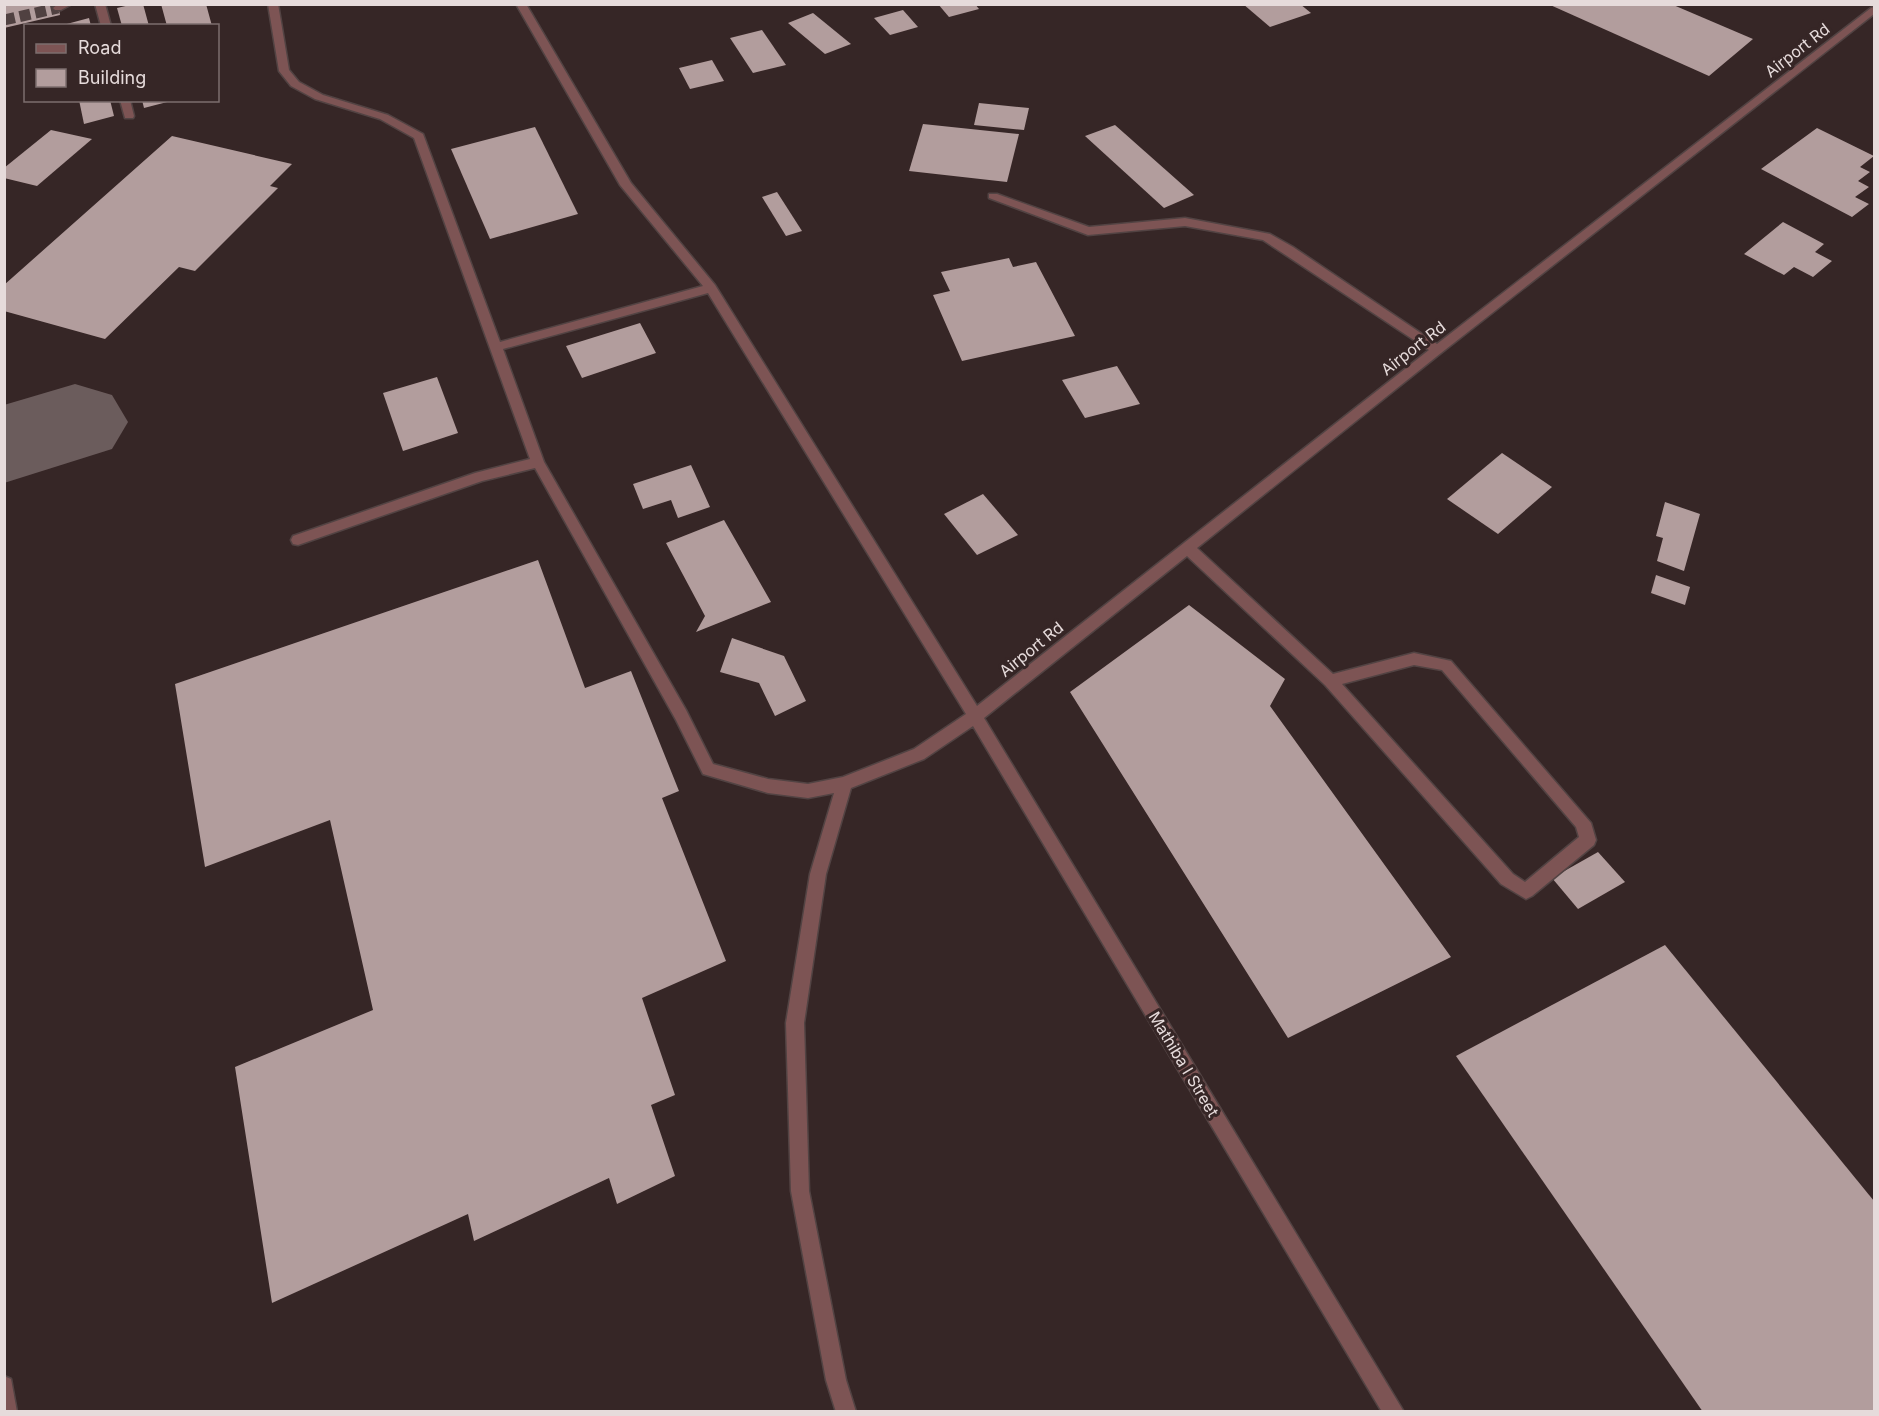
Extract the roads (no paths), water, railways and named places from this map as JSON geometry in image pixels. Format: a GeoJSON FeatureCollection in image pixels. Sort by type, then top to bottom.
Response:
{"type":"FeatureCollection","features":[{"type":"Feature","properties":{"kind":"street"},"geometry":{"type":"LineString","coordinates":[[100,4],[105,24]]}},
{"type":"Feature","properties":{"kind":"street","name":"Airport Rd"},"geometry":{"type":"LineString","coordinates":[[273,4],[284,71],[295,84],[319,97],[384,117],[419,136],[538,462],[681,715],[708,769],[768,786],[808,791],[844,784],[919,754],[975,716],[1437,350],[1875,10]]}},
{"type":"Feature","properties":{"kind":"street","name":"Mathiba I Street"},"geometry":{"type":"LineString","coordinates":[[521,4],[626,185],[711,288],[761,366],[832,489],[975,716],[1394,1412]]}},
{"type":"Feature","properties":{"kind":"street"},"geometry":{"type":"LineString","coordinates":[[126,102],[129,116]]}},
{"type":"Feature","properties":{"kind":"street"},"geometry":{"type":"LineString","coordinates":[[993,196],[1088,231],[1185,222],[1266,237],[1289,250],[1437,350]]}},
{"type":"Feature","properties":{"kind":"street"},"geometry":{"type":"LineString","coordinates":[[496,347],[711,288]]}},
{"type":"Feature","properties":{"kind":"street"},"geometry":{"type":"LineString","coordinates":[[298,540],[480,477],[538,462]]}},
{"type":"Feature","properties":{"kind":"street"},"geometry":{"type":"LineString","coordinates":[[1187,547],[1330,681],[1507,879],[1526,891],[1588,840],[1582,823],[1446,665],[1414,659],[1330,681]]}},
{"type":"Feature","properties":{"kind":"street"},"geometry":{"type":"LineString","coordinates":[[844,784],[818,874],[795,1023],[800,1191],[836,1380],[846,1412]]}},
{"type":"Feature","properties":{"kind":"street"},"geometry":{"type":"LineString","coordinates":[[4,1386],[7,1412]]}},
{"type":"Feature","properties":{"kind":"tunnel"},"geometry":{"type":"LineString","coordinates":[[4,20],[58,8]]}}]}
